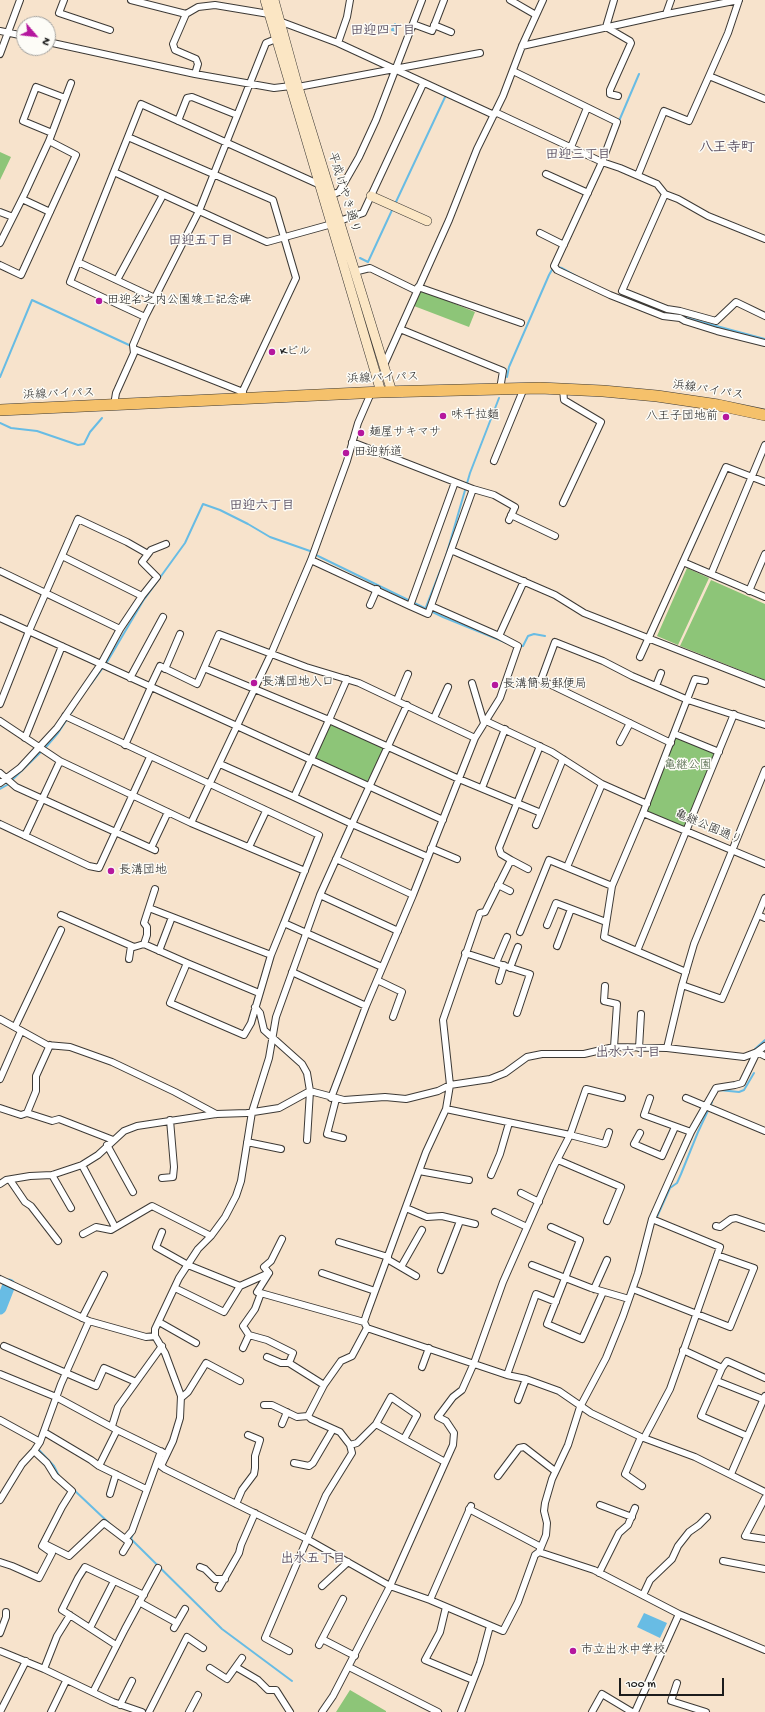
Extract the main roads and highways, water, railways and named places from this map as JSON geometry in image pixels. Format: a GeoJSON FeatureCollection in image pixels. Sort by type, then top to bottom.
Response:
{"type":"FeatureCollection","features":[{"type":"Feature","properties":{"kind":"highway","name":"浜線バイパス"},"geometry":{"type":"LineString","coordinates":[[0,410],[114,406],[241,396],[524,388],[603,391],[657,396],[718,405],[765,415]]}},
{"type":"Feature","properties":{"kind":"water"},"geometry":{"type":"Polygon","coordinates":[[[644,1613],[667,1623],[660,1638],[637,1627],[644,1613]]]}},
{"type":"Feature","properties":{"kind":"waterway"},"geometry":{"type":"LineString","coordinates":[[395,24],[392,30],[395,31],[398,25]]}},
{"type":"Feature","properties":{"kind":"waterway"},"geometry":{"type":"LineString","coordinates":[[619,121],[639,74]]}},
{"type":"Feature","properties":{"kind":"waterway"},"geometry":{"type":"LineString","coordinates":[[395,204],[446,95]]}},
{"type":"Feature","properties":{"kind":"waterway"},"geometry":{"type":"LineString","coordinates":[[360,258],[368,262],[393,208]]}},
{"type":"Feature","properties":{"kind":"waterway"},"geometry":{"type":"LineString","coordinates":[[557,267],[562,268],[578,277]]}},
{"type":"Feature","properties":{"kind":"waterway"},"geometry":{"type":"LineString","coordinates":[[507,377],[509,367],[553,268]]}},
{"type":"Feature","properties":{"kind":"waterway"},"geometry":{"type":"LineString","coordinates":[[0,377],[32,300],[129,345]]}},
{"type":"Feature","properties":{"kind":"waterway"},"geometry":{"type":"LineString","coordinates":[[637,303],[675,315]]}},
{"type":"Feature","properties":{"kind":"waterway"},"geometry":{"type":"LineString","coordinates":[[683,317],[765,339]]}},
{"type":"Feature","properties":{"kind":"waterway"},"geometry":{"type":"LineString","coordinates":[[426,607],[446,556],[470,473],[499,398]]}},
{"type":"Feature","properties":{"kind":"waterway"},"geometry":{"type":"LineString","coordinates":[[0,423],[11,428],[37,431],[78,445],[84,444],[90,432],[102,418]]}},
{"type":"Feature","properties":{"kind":"waterway"},"geometry":{"type":"LineString","coordinates":[[91,684],[107,662],[143,601],[185,543],[203,504],[220,510],[270,537],[310,551],[443,617],[507,643]]}},
{"type":"Feature","properties":{"kind":"waterway"},"geometry":{"type":"LineString","coordinates":[[520,646],[523,646],[528,636],[534,634],[545,636]]}},
{"type":"Feature","properties":{"kind":"waterway"},"geometry":{"type":"LineString","coordinates":[[0,789],[7,785],[46,747],[58,733],[75,707]]}},
{"type":"Feature","properties":{"kind":"waterway"},"geometry":{"type":"LineString","coordinates":[[755,1049],[765,1040]]}},
{"type":"Feature","properties":{"kind":"waterway"},"geometry":{"type":"LineString","coordinates":[[719,1090],[739,1092],[744,1090],[754,1073]]}},
{"type":"Feature","properties":{"kind":"waterway"},"geometry":{"type":"LineString","coordinates":[[656,1219],[670,1188],[677,1183],[712,1102]]}},
{"type":"Feature","properties":{"kind":"waterway"},"geometry":{"type":"LineString","coordinates":[[0,1308],[9,1285]]}},
{"type":"Feature","properties":{"kind":"waterway"},"geometry":{"type":"LineString","coordinates":[[39,1450],[54,1466],[59,1476]]}},
{"type":"Feature","properties":{"kind":"waterway"},"geometry":{"type":"LineString","coordinates":[[74,1490],[110,1524]]}},
{"type":"Feature","properties":{"kind":"waterway"},"geometry":{"type":"LineString","coordinates":[[133,1534],[131,1539],[222,1629],[292,1681]]}},
{"type":"Feature","properties":{"kind":"place","name":"田迎名之内公園竣工記念碑"},"geometry":{"type":"Point","coordinates":[99,301]}},
{"type":"Feature","properties":{"kind":"place","name":"Kビル"},"geometry":{"type":"Point","coordinates":[272,352]}},
{"type":"Feature","properties":{"kind":"place","name":"味千拉麵"},"geometry":{"type":"Point","coordinates":[443,416]}},
{"type":"Feature","properties":{"kind":"place","name":"八王子団地前"},"geometry":{"type":"Point","coordinates":[726,417]}},
{"type":"Feature","properties":{"kind":"place","name":"麺屋サキマサ"},"geometry":{"type":"Point","coordinates":[361,433]}},
{"type":"Feature","properties":{"kind":"place","name":"田迎新道"},"geometry":{"type":"Point","coordinates":[346,453]}},
{"type":"Feature","properties":{"kind":"place","name":"長溝団地入口"},"geometry":{"type":"Point","coordinates":[254,683]}},
{"type":"Feature","properties":{"kind":"place","name":"長溝簡易郵便局"},"geometry":{"type":"Point","coordinates":[495,685]}},
{"type":"Feature","properties":{"kind":"place","name":"長溝団地"},"geometry":{"type":"Point","coordinates":[111,871]}},
{"type":"Feature","properties":{"kind":"place","name":"市立出水中学校"},"geometry":{"type":"Point","coordinates":[573,1651]}},
{"type":"Feature","properties":{"kind":"district","name":"田迎四丁目"},"geometry":{"type":"Point","coordinates":[383,32]}},
{"type":"Feature","properties":{"kind":"district","name":"八王寺町"},"geometry":{"type":"Point","coordinates":[727,149]}},
{"type":"Feature","properties":{"kind":"district","name":"田迎三丁目"},"geometry":{"type":"Point","coordinates":[578,156]}},
{"type":"Feature","properties":{"kind":"district","name":"田迎五丁目"},"geometry":{"type":"Point","coordinates":[201,242]}},
{"type":"Feature","properties":{"kind":"district","name":"田迎六丁目"},"geometry":{"type":"Point","coordinates":[262,507]}},
{"type":"Feature","properties":{"kind":"district","name":"出水六丁目"},"geometry":{"type":"Point","coordinates":[628,1054]}},
{"type":"Feature","properties":{"kind":"district","name":"出水五丁目"},"geometry":{"type":"Point","coordinates":[313,1560]}},
{"type":"Feature","properties":{"kind":"park label","name":"亀継公園"},"geometry":{"type":"Point","coordinates":[688,766]}}]}
